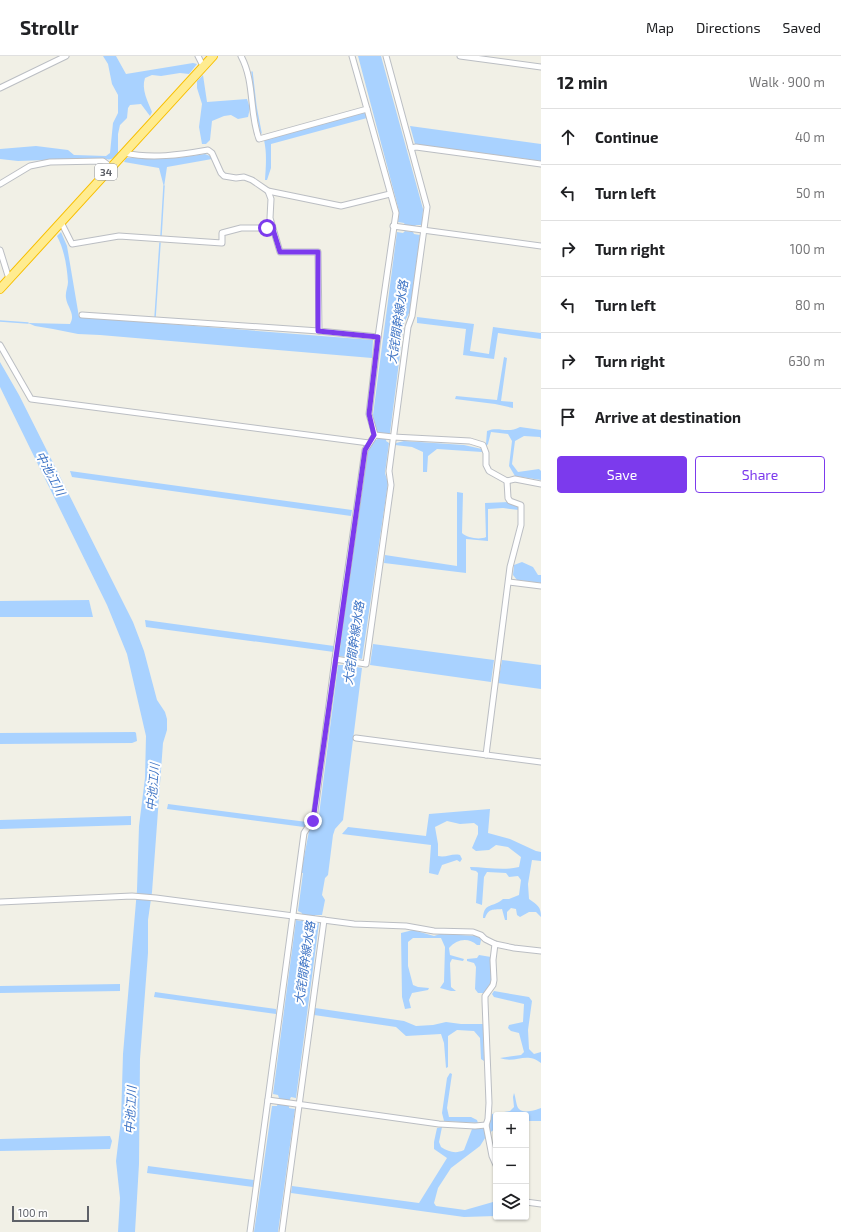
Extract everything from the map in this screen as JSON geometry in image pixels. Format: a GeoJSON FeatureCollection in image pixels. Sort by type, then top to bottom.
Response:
{"type":"FeatureCollection","features":[{"type":"Feature","properties":{"kind":"highway","name":"34"},"geometry":{"type":"LineString","coordinates":[[0,289],[212,56]]}},
{"type":"Feature","properties":{"kind":"street"},"geometry":{"type":"LineString","coordinates":[[0,88],[66,56]]}},
{"type":"Feature","properties":{"kind":"street"},"geometry":{"type":"LineString","coordinates":[[198,56],[203,66]]}},
{"type":"Feature","properties":{"kind":"street"},"geometry":{"type":"LineString","coordinates":[[242,56],[250,78],[256,130],[259,139],[367,109]]}},
{"type":"Feature","properties":{"kind":"street"},"geometry":{"type":"LineString","coordinates":[[250,1232],[294,916],[304,833],[314,818],[365,450],[374,435],[369,414],[378,337],[396,213],[352,56]]}},
{"type":"Feature","properties":{"kind":"street"},"geometry":{"type":"LineString","coordinates":[[335,659],[366,664],[391,485],[389,471],[391,437],[408,327],[412,316],[427,207],[386,56]]}},
{"type":"Feature","properties":{"kind":"street"},"geometry":{"type":"LineString","coordinates":[[460,56],[541,67]]}},
{"type":"Feature","properties":{"kind":"street"},"geometry":{"type":"LineString","coordinates":[[411,148],[416,147],[541,164]]}},
{"type":"Feature","properties":{"kind":"street"},"geometry":{"type":"LineString","coordinates":[[124,153],[134,155],[176,156],[208,150],[212,153],[221,173],[224,176],[236,178],[244,177],[252,180],[268,191],[341,206],[390,194]]}},
{"type":"Feature","properties":{"kind":"street"},"geometry":{"type":"LineString","coordinates":[[0,184],[30,166],[50,162],[103,161],[112,167]]}},
{"type":"Feature","properties":{"kind":"street"},"geometry":{"type":"LineString","coordinates":[[268,191],[270,199],[270,218],[280,252],[318,252],[318,331]]}},
{"type":"Feature","properties":{"kind":"street"},"geometry":{"type":"LineString","coordinates":[[61,222],[72,244],[120,236],[222,243],[222,233],[241,228],[272,226]]}},
{"type":"Feature","properties":{"kind":"street"},"geometry":{"type":"LineString","coordinates":[[393,226],[541,246]]}},
{"type":"Feature","properties":{"kind":"street"},"geometry":{"type":"LineString","coordinates":[[0,253],[9,279]]}},
{"type":"Feature","properties":{"kind":"street"},"geometry":{"type":"LineString","coordinates":[[82,315],[318,331],[378,337]]}},
{"type":"Feature","properties":{"kind":"street"},"geometry":{"type":"LineString","coordinates":[[0,345],[31,399],[369,443]]}},
{"type":"Feature","properties":{"kind":"street"},"geometry":{"type":"LineString","coordinates":[[374,435],[470,441],[482,445],[486,453],[486,465],[489,471],[507,481],[515,479],[541,484]]}},
{"type":"Feature","properties":{"kind":"street"},"geometry":{"type":"LineString","coordinates":[[486,755],[510,567],[521,525],[521,505],[508,498],[507,481]]}},
{"type":"Feature","properties":{"kind":"street"},"geometry":{"type":"LineString","coordinates":[[509,582],[541,586]]}},
{"type":"Feature","properties":{"kind":"street"},"geometry":{"type":"LineString","coordinates":[[356,738],[541,762]]}},
{"type":"Feature","properties":{"kind":"street"},"geometry":{"type":"LineString","coordinates":[[0,902],[132,896],[156,898],[354,924],[406,926],[434,931],[473,932],[481,934],[485,939],[495,944],[541,951]]}},
{"type":"Feature","properties":{"kind":"street"},"geometry":{"type":"LineString","coordinates":[[282,1232],[324,920]]}},
{"type":"Feature","properties":{"kind":"street"},"geometry":{"type":"LineString","coordinates":[[493,1158],[486,1125],[489,1103],[484,1001],[485,996],[493,985],[494,980],[493,960],[495,944]]}},
{"type":"Feature","properties":{"kind":"street"},"geometry":{"type":"LineString","coordinates":[[268,1100],[439,1124],[475,1126],[486,1125]]}},
{"type":"Feature","properties":{"kind":"street"},"geometry":{"type":"LineString","coordinates":[[529,1202],[541,1204]]}},
{"type":"Feature","properties":{"kind":"water"},"geometry":{"type":"Polygon","coordinates":[[[103,56],[116,56],[126,74],[193,63],[197,64],[189,74],[180,73],[161,76],[152,75],[145,78],[144,91],[152,112],[150,116],[141,104],[130,105],[128,108],[127,118],[120,125],[118,134],[118,153],[112,159],[18,161],[0,159],[0,149],[36,146],[68,150],[74,155],[106,156],[110,153],[113,123],[118,113],[118,95],[112,84],[108,64],[103,56]]]}},
{"type":"Feature","properties":{"kind":"water"},"geometry":{"type":"Polygon","coordinates":[[[358,56],[381,56],[423,209],[422,225],[416,225],[414,227],[398,222],[399,211],[358,56]]]}},
{"type":"Feature","properties":{"kind":"water"},"geometry":{"type":"Polygon","coordinates":[[[203,75],[207,102],[247,99],[250,108],[248,117],[238,119],[231,115],[212,121],[210,140],[206,144],[202,144],[199,127],[202,104],[197,88],[197,81],[203,75]]]}},
{"type":"Feature","properties":{"kind":"water"},"geometry":{"type":"Polygon","coordinates":[[[365,112],[367,118],[271,144],[271,168],[267,180],[265,180],[266,155],[264,140],[365,112]]]}},
{"type":"Feature","properties":{"kind":"water"},"geometry":{"type":"Polygon","coordinates":[[[410,126],[541,144],[541,161],[415,144],[410,126]]]}},
{"type":"Feature","properties":{"kind":"water"},"geometry":{"type":"Polygon","coordinates":[[[205,154],[210,156],[212,159],[167,167],[164,187],[159,168],[124,162],[126,158],[177,158],[205,154]]]}},
{"type":"Feature","properties":{"kind":"water","name":"大詫間幹線水路"},"geometry":{"type":"Polygon","coordinates":[[[405,231],[420,235],[410,311],[404,323],[390,433],[388,433],[386,441],[389,443],[385,473],[388,483],[362,659],[358,658],[357,667],[362,668],[343,820],[335,829],[333,835],[328,875],[325,878],[322,895],[325,900],[322,915],[315,915],[314,923],[319,923],[296,1098],[291,1097],[290,1099],[289,1108],[295,1109],[278,1232],[254,1232],[272,1106],[277,1106],[279,1098],[278,1095],[273,1094],[296,920],[301,921],[302,913],[298,911],[303,873],[301,873],[309,831],[314,826],[319,815],[338,665],[343,665],[345,657],[339,656],[366,452],[374,439],[377,440],[378,432],[376,432],[373,415],[397,232],[403,233],[405,231]]]}},
{"type":"Feature","properties":{"kind":"water"},"geometry":{"type":"Polygon","coordinates":[[[61,232],[67,246],[79,317],[373,340],[372,358],[78,334],[35,326],[28,323],[70,324],[72,320],[72,314],[66,298],[68,282],[66,264],[62,246],[57,236],[61,232]]]}},
{"type":"Feature","properties":{"kind":"water"},"geometry":{"type":"Polygon","coordinates":[[[417,317],[474,324],[470,351],[489,354],[493,327],[541,333],[541,339],[498,333],[494,359],[463,355],[466,329],[417,323],[417,317]]]}},
{"type":"Feature","properties":{"kind":"water"},"geometry":{"type":"Polygon","coordinates":[[[504,357],[507,358],[501,401],[513,402],[513,408],[455,399],[456,396],[497,400],[504,357]]]}},
{"type":"Feature","properties":{"kind":"water","name":"中池江川"},"geometry":{"type":"Polygon","coordinates":[[[0,362],[19,395],[133,622],[144,651],[157,700],[165,712],[167,719],[167,730],[163,743],[152,892],[148,920],[148,953],[140,1059],[139,1164],[135,1232],[118,1232],[120,1198],[116,1161],[121,1120],[123,1054],[137,890],[139,826],[145,778],[146,736],[127,654],[107,605],[0,387],[0,362]]]}},
{"type":"Feature","properties":{"kind":"water"},"geometry":{"type":"Polygon","coordinates":[[[520,427],[541,430],[541,439],[540,437],[524,436],[515,441],[512,464],[518,472],[539,469],[541,471],[541,480],[515,476],[509,466],[512,441],[508,434],[491,432],[488,444],[482,452],[437,449],[428,456],[427,472],[423,472],[423,452],[412,447],[395,445],[396,443],[404,441],[464,445],[482,449],[486,444],[487,431],[495,429],[511,430],[520,427]]]}},
{"type":"Feature","properties":{"kind":"water"},"geometry":{"type":"Polygon","coordinates":[[[70,471],[352,510],[351,516],[72,477],[70,471]]]}},
{"type":"Feature","properties":{"kind":"water"},"geometry":{"type":"Polygon","coordinates":[[[457,492],[463,493],[462,533],[470,537],[486,537],[485,503],[509,502],[518,506],[519,510],[503,508],[488,509],[488,541],[466,539],[466,573],[384,563],[385,555],[457,566],[457,492]]]}},
{"type":"Feature","properties":{"kind":"water"},"geometry":{"type":"Polygon","coordinates":[[[522,562],[533,567],[538,575],[541,575],[541,583],[517,580],[513,575],[514,565],[522,562]]]}},
{"type":"Feature","properties":{"kind":"water"},"geometry":{"type":"Polygon","coordinates":[[[89,600],[93,617],[0,617],[0,601],[89,600]]]}},
{"type":"Feature","properties":{"kind":"water"},"geometry":{"type":"Polygon","coordinates":[[[145,620],[334,646],[334,652],[146,627],[145,620]]]}},
{"type":"Feature","properties":{"kind":"water"},"geometry":{"type":"Polygon","coordinates":[[[373,644],[494,660],[491,682],[370,665],[373,644]]]}},
{"type":"Feature","properties":{"kind":"water"},"geometry":{"type":"Polygon","coordinates":[[[502,660],[541,665],[541,689],[498,683],[502,660]]]}},
{"type":"Feature","properties":{"kind":"water"},"geometry":{"type":"Polygon","coordinates":[[[135,732],[137,741],[132,743],[0,744],[0,733],[135,732]]]}},
{"type":"Feature","properties":{"kind":"water"},"geometry":{"type":"Polygon","coordinates":[[[168,804],[307,822],[304,827],[167,809],[168,804]]]}},
{"type":"Feature","properties":{"kind":"water"},"geometry":{"type":"Polygon","coordinates":[[[490,809],[488,833],[510,839],[541,852],[541,861],[532,860],[528,884],[529,899],[539,908],[541,917],[536,912],[529,912],[520,917],[517,915],[516,909],[511,908],[507,912],[507,920],[505,920],[502,909],[491,910],[485,918],[483,918],[487,907],[503,899],[509,899],[519,895],[521,880],[518,876],[509,877],[506,873],[487,872],[484,877],[482,905],[476,903],[478,873],[471,870],[470,867],[501,869],[519,867],[521,857],[508,847],[496,845],[489,850],[476,851],[472,848],[478,834],[478,826],[474,823],[460,824],[447,821],[435,827],[438,844],[438,856],[460,855],[462,859],[460,862],[457,860],[442,865],[438,875],[429,873],[431,845],[342,834],[348,827],[426,836],[429,814],[490,809]]]}},
{"type":"Feature","properties":{"kind":"water"},"geometry":{"type":"Polygon","coordinates":[[[131,816],[131,825],[0,829],[0,820],[131,816]]]}},
{"type":"Feature","properties":{"kind":"water"},"geometry":{"type":"Polygon","coordinates":[[[413,930],[434,936],[440,934],[479,936],[481,940],[480,945],[463,940],[455,943],[449,948],[450,955],[464,959],[463,961],[452,959],[450,963],[451,987],[456,991],[440,988],[444,982],[445,947],[441,938],[413,938],[408,942],[408,966],[413,985],[429,988],[428,990],[412,993],[409,1000],[411,1008],[405,1009],[402,997],[401,933],[413,930]]]}},
{"type":"Feature","properties":{"kind":"water"},"geometry":{"type":"Polygon","coordinates":[[[479,955],[491,957],[492,980],[486,993],[478,993],[475,989],[476,967],[474,963],[467,961],[467,959],[477,958],[479,955]]]}},
{"type":"Feature","properties":{"kind":"water"},"geometry":{"type":"Polygon","coordinates":[[[120,984],[120,991],[0,993],[0,986],[120,984]]]}},
{"type":"Feature","properties":{"kind":"water"},"geometry":{"type":"Polygon","coordinates":[[[494,991],[529,997],[532,1001],[528,1030],[529,1049],[534,1054],[541,1052],[541,1063],[531,1058],[511,1060],[500,1058],[521,1055],[524,1052],[519,1033],[511,1031],[508,1028],[509,1025],[523,1022],[524,1004],[494,997],[492,994],[494,991]]]}},
{"type":"Feature","properties":{"kind":"water"},"geometry":{"type":"Polygon","coordinates":[[[155,992],[276,1009],[276,1014],[154,997],[155,992]]]}},
{"type":"Feature","properties":{"kind":"water"},"geometry":{"type":"Polygon","coordinates":[[[315,1008],[404,1021],[416,1026],[433,1025],[446,1022],[483,1024],[484,1061],[481,1059],[480,1038],[474,1031],[457,1030],[448,1036],[448,1067],[446,1068],[444,1043],[441,1034],[406,1036],[396,1027],[314,1015],[315,1008]]]}},
{"type":"Feature","properties":{"kind":"water"},"geometry":{"type":"Polygon","coordinates":[[[450,1073],[452,1074],[447,1108],[449,1117],[471,1117],[477,1120],[478,1123],[444,1121],[442,1113],[447,1078],[450,1073]]]}},
{"type":"Feature","properties":{"kind":"water"},"geometry":{"type":"Polygon","coordinates":[[[514,1093],[517,1106],[523,1111],[541,1108],[541,1121],[529,1121],[529,1112],[504,1112],[510,1111],[514,1107],[514,1093]]]}},
{"type":"Feature","properties":{"kind":"water"},"geometry":{"type":"Polygon","coordinates":[[[492,1114],[493,1130],[487,1135],[480,1146],[451,1168],[438,1188],[434,1203],[436,1206],[465,1210],[493,1202],[493,1216],[464,1217],[291,1193],[292,1186],[419,1203],[447,1158],[434,1149],[437,1128],[442,1127],[439,1142],[441,1147],[452,1152],[458,1152],[464,1150],[472,1129],[486,1128],[489,1125],[492,1114]]]}},
{"type":"Feature","properties":{"kind":"water"},"geometry":{"type":"Polygon","coordinates":[[[110,1136],[112,1141],[110,1149],[0,1151],[0,1139],[110,1136]]]}},
{"type":"Feature","properties":{"kind":"water"},"geometry":{"type":"Polygon","coordinates":[[[148,1166],[254,1180],[253,1187],[147,1173],[148,1166]]]}},
{"type":"Feature","properties":{"kind":"waterway"},"geometry":{"type":"LineString","coordinates":[[252,72],[261,133]]}},
{"type":"Feature","properties":{"kind":"waterway"},"geometry":{"type":"LineString","coordinates":[[161,236],[164,186]]}},
{"type":"Feature","properties":{"kind":"waterway"},"geometry":{"type":"LineString","coordinates":[[155,318],[160,243]]}},
{"type":"Feature","properties":{"kind":"waterway"},"geometry":{"type":"LineString","coordinates":[[0,321],[28,323]]}},
{"type":"Feature","properties":{"kind":"route"},"geometry":{"type":"LineString","coordinates":[[267,228],[272,226],[280,252],[318,252],[318,331],[378,337],[369,414],[374,435],[365,450],[345,584],[313,821]]}}]}
